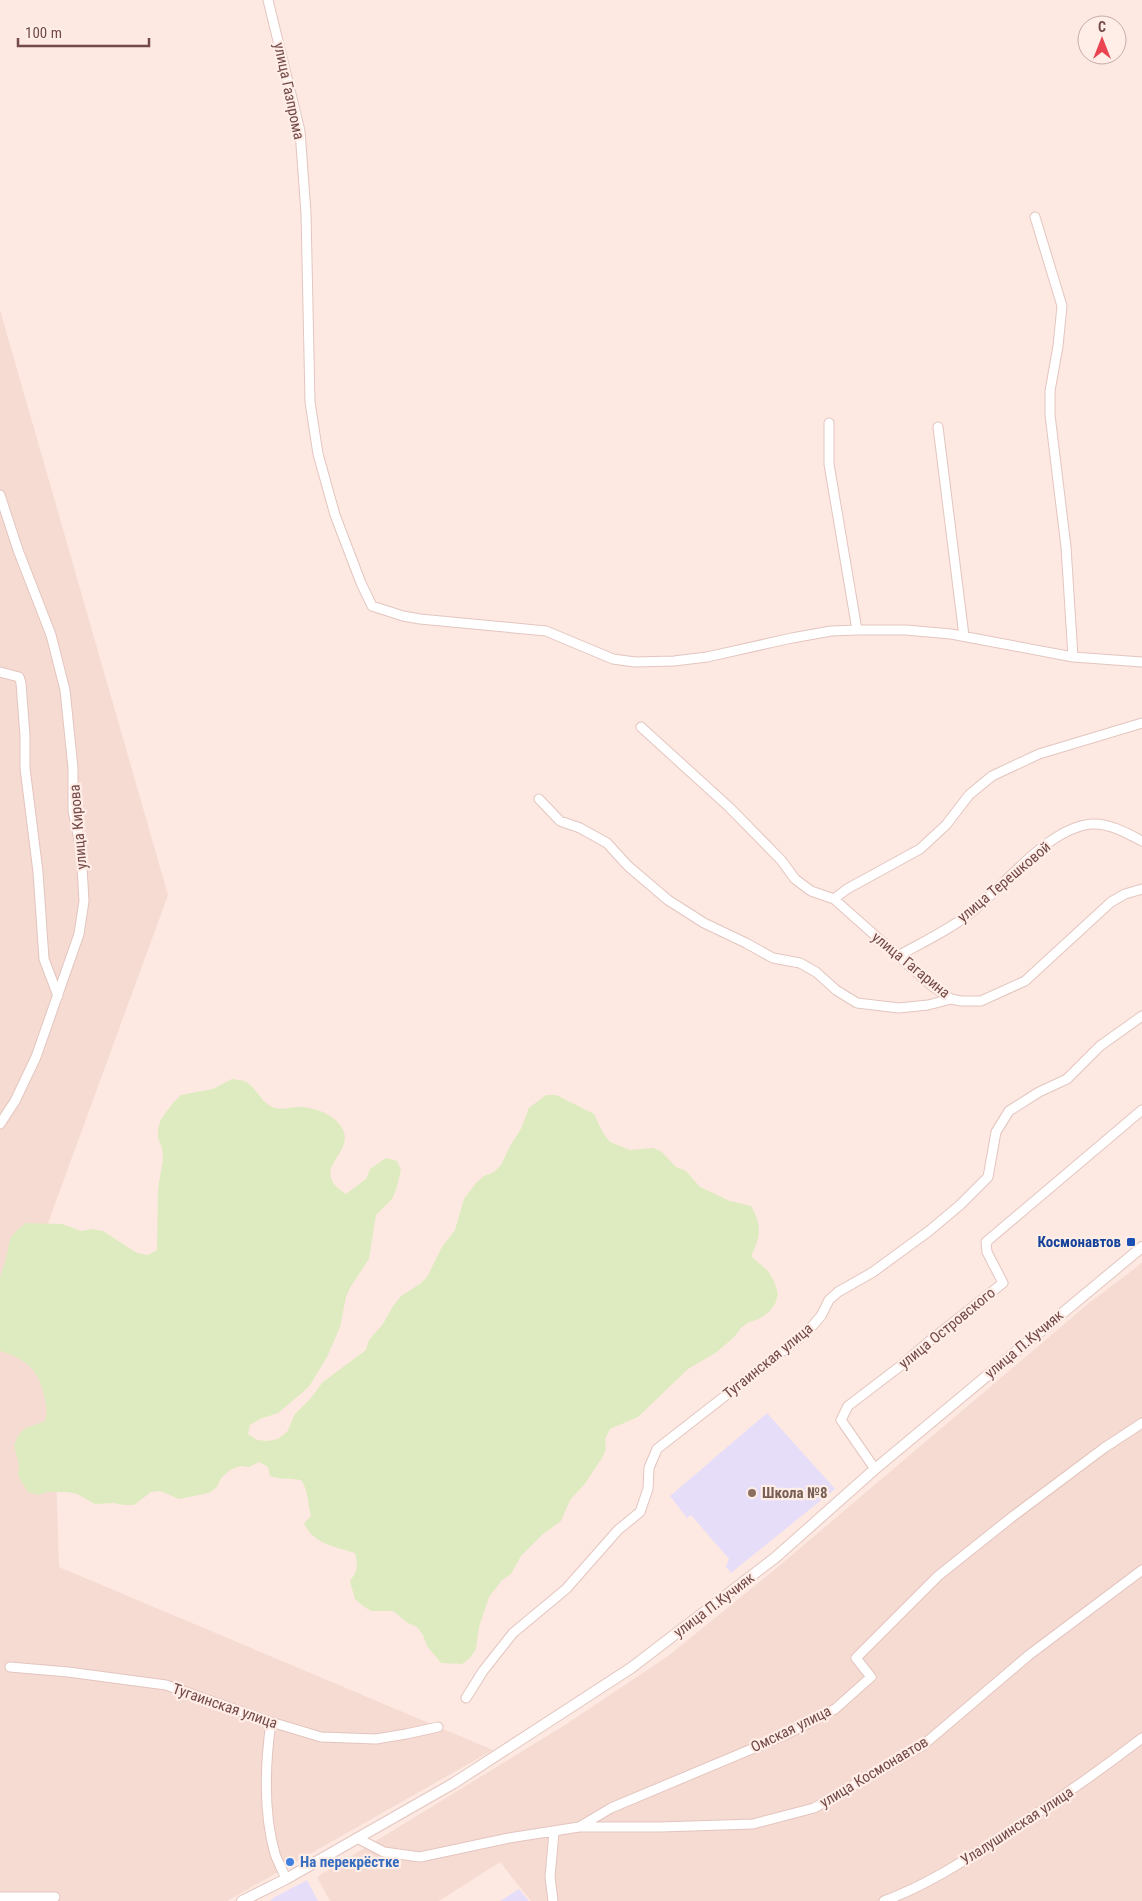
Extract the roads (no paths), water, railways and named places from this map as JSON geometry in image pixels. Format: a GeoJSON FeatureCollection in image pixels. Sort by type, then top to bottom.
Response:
{"type":"FeatureCollection","features":[{"type":"Feature","properties":{"kind":"street","name":"улица Газпрома"},"geometry":{"type":"LineString","coordinates":[[268,0],[300,131],[306,213],[310,402],[318,454],[335,514],[361,583],[372,606],[403,616],[420,619],[546,630],[613,660],[635,662],[674,661],[707,657],[792,638],[831,631],[857,630]]}},
{"type":"Feature","properties":{"kind":"street"},"geometry":{"type":"LineString","coordinates":[[1035,217],[1062,306],[1058,346],[1050,391],[1050,415],[1066,547],[1073,656]]}},
{"type":"Feature","properties":{"kind":"street"},"geometry":{"type":"LineString","coordinates":[[829,423],[829,464],[857,630],[906,630],[964,636],[1073,656],[1142,662]]}},
{"type":"Feature","properties":{"kind":"street"},"geometry":{"type":"LineString","coordinates":[[938,427],[964,636]]}},
{"type":"Feature","properties":{"kind":"street","name":"улица Кирова"},"geometry":{"type":"LineString","coordinates":[[0,495],[18,550],[51,635],[63,681],[70,727],[73,768],[73,810],[81,850],[84,901],[79,934],[36,1057],[15,1101],[0,1124]]}},
{"type":"Feature","properties":{"kind":"street"},"geometry":{"type":"LineString","coordinates":[[0,672],[20,677],[25,736],[25,768],[38,872],[44,959],[58,996]]}},
{"type":"Feature","properties":{"kind":"street"},"geometry":{"type":"LineString","coordinates":[[641,727],[730,807],[781,860],[795,879],[810,891],[834,900],[847,889],[920,849],[946,825],[969,795],[992,776],[1039,754],[1142,723]]}},
{"type":"Feature","properties":{"kind":"street"},"geometry":{"type":"LineString","coordinates":[[539,799],[560,821],[580,828],[607,844],[628,866],[668,900],[704,923],[773,958],[800,963],[816,972],[836,990],[857,1003],[900,1008],[928,1005],[951,999]]}},
{"type":"Feature","properties":{"kind":"street","name":"улица Терешковой"},"geometry":{"type":"LineString","coordinates":[[898,956],[973,911],[1022,863],[1067,830],[1093,824],[1121,830],[1142,841]]}},
{"type":"Feature","properties":{"kind":"street","name":"улица Гагарина"},"geometry":{"type":"LineString","coordinates":[[834,900],[932,986],[951,999],[961,1001],[981,1000],[1025,981],[1111,902],[1125,894],[1142,889]]}},
{"type":"Feature","properties":{"kind":"street","name":"Тугаинская улица"},"geometry":{"type":"LineString","coordinates":[[466,1698],[483,1671],[513,1633],[566,1589],[618,1530],[640,1512],[648,1489],[649,1468],[658,1449],[807,1332],[821,1316],[829,1300],[838,1292],[873,1272],[929,1232],[960,1205],[988,1177],[996,1132],[1009,1111],[1039,1092],[1067,1078],[1100,1046],[1142,1016]]}},
{"type":"Feature","properties":{"kind":"street","name":"улица Островского"},"geometry":{"type":"LineString","coordinates":[[875,1469],[841,1420],[848,1406],[1003,1283],[987,1252],[986,1242],[1142,1110]]}},
{"type":"Feature","properties":{"kind":"street","name":"улица П.Кучияк"},"geometry":{"type":"LineString","coordinates":[[242,1901],[286,1879],[454,1783],[632,1668],[776,1558],[875,1469],[1142,1247]]}},
{"type":"Feature","properties":{"kind":"street","name":"Омская улица"},"geometry":{"type":"LineString","coordinates":[[357,1838],[384,1852],[420,1857],[510,1838],[579,1827],[611,1808],[785,1735],[835,1709],[872,1677],[856,1658],[938,1576],[1104,1448],[1142,1423]]}},
{"type":"Feature","properties":{"kind":"street","name":"улица Космонавтов"},"geometry":{"type":"LineString","coordinates":[[579,1827],[753,1824],[814,1808],[922,1746],[1029,1655],[1142,1570]]}},
{"type":"Feature","properties":{"kind":"street","name":"Тугаинская улица"},"geometry":{"type":"LineString","coordinates":[[10,1667],[68,1672],[166,1685],[271,1722],[321,1737],[376,1738],[438,1727]]}},
{"type":"Feature","properties":{"kind":"street"},"geometry":{"type":"LineString","coordinates":[[271,1722],[268,1746],[268,1815],[275,1855],[286,1879]]}},
{"type":"Feature","properties":{"kind":"street","name":"Улалушинская улица"},"geometry":{"type":"LineString","coordinates":[[884,1901],[941,1874],[984,1848],[1054,1803],[1142,1738]]}},
{"type":"Feature","properties":{"kind":"street"},"geometry":{"type":"LineString","coordinates":[[553,1901],[550,1877],[554,1832]]}},
{"type":"Feature","properties":{"kind":"street"},"geometry":{"type":"LineString","coordinates":[[0,1897],[56,1896]]}},
{"type":"Feature","properties":{"kind":"place","name":"Космонавтов"},"geometry":{"type":"Point","coordinates":[1131,1242]}},
{"type":"Feature","properties":{"kind":"place","name":"Школа №8"},"geometry":{"type":"Point","coordinates":[752,1493]}},
{"type":"Feature","properties":{"kind":"place","name":"На перекрёстке"},"geometry":{"type":"Point","coordinates":[290,1862]}}]}
